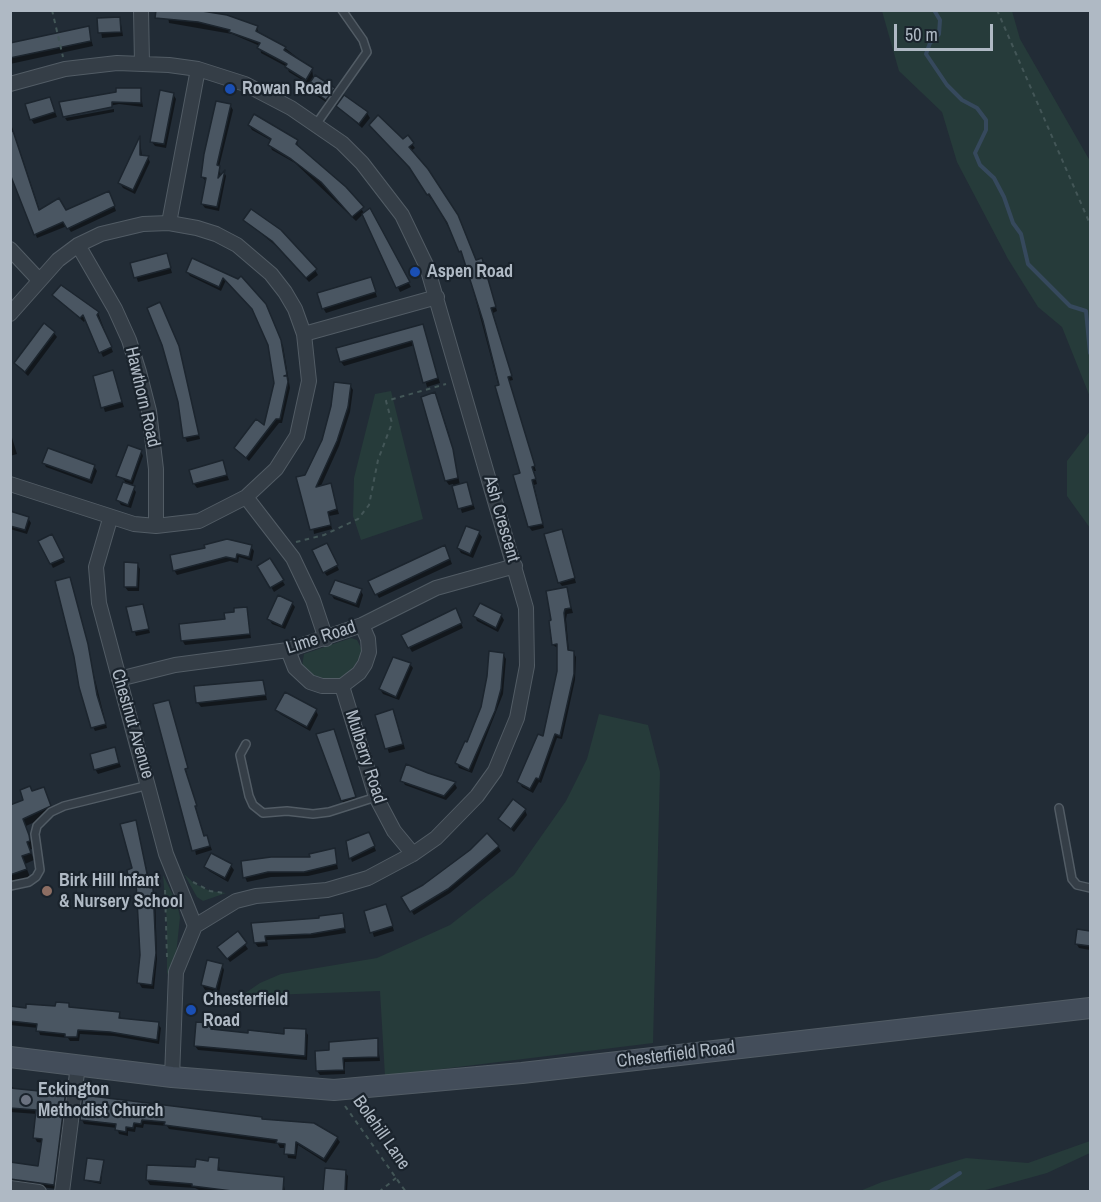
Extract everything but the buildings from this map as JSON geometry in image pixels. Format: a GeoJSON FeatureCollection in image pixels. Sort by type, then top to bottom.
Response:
{"type":"FeatureCollection","features":[{"type":"Feature","properties":{"kind":"main road","name":"Chesterfield Road"},"geometry":{"type":"LineString","coordinates":[[10,1057],[172,1077],[334,1090],[479,1078],[1090,1008]]}},
{"type":"Feature","properties":{"kind":"street"},"geometry":{"type":"LineString","coordinates":[[141,10],[142,63]]}},
{"type":"Feature","properties":{"kind":"street","name":"Ash Crescent"},"geometry":{"type":"LineString","coordinates":[[10,84],[65,69],[142,63],[198,69],[245,84],[317,123],[342,143],[384,188],[418,243],[437,297],[526,608],[528,637],[523,692],[507,747],[495,771],[460,816],[413,854],[368,878],[349,885],[308,893],[256,896],[236,901],[195,926]]}},
{"type":"Feature","properties":{"kind":"street"},"geometry":{"type":"LineString","coordinates":[[169,223],[198,69]]}},
{"type":"Feature","properties":{"kind":"street"},"geometry":{"type":"LineString","coordinates":[[10,314],[39,280],[78,244],[123,227],[169,223],[216,234],[256,259],[285,292],[295,309],[304,334],[309,381],[297,436],[276,470],[246,497],[199,521],[156,526],[110,519],[10,484]]}},
{"type":"Feature","properties":{"kind":"street","name":"Hawthorn Road"},"geometry":{"type":"LineString","coordinates":[[78,244],[115,309],[129,340],[139,372],[149,411],[156,469],[156,526]]}},
{"type":"Feature","properties":{"kind":"street"},"geometry":{"type":"LineString","coordinates":[[10,249],[39,280]]}},
{"type":"Feature","properties":{"kind":"street"},"geometry":{"type":"LineString","coordinates":[[304,334],[437,297]]}},
{"type":"Feature","properties":{"kind":"street"},"geometry":{"type":"LineString","coordinates":[[246,497],[284,545],[305,582],[326,639]]}},
{"type":"Feature","properties":{"kind":"street","name":"Chestnut Avenue"},"geometry":{"type":"LineString","coordinates":[[110,519],[100,547],[96,584],[119,679],[171,866],[195,926]]}},
{"type":"Feature","properties":{"kind":"street","name":"Lime Road"},"geometry":{"type":"LineString","coordinates":[[119,679],[175,665],[288,650],[362,625],[436,588],[514,566]]}},
{"type":"Feature","properties":{"kind":"street","name":"Mulberry Road"},"geometry":{"type":"LineString","coordinates":[[288,650],[295,668],[310,682],[322,686],[342,686],[359,673],[365,664],[368,645],[362,625]]}},
{"type":"Feature","properties":{"kind":"street","name":"Mulberry Road"},"geometry":{"type":"LineString","coordinates":[[342,686],[376,797],[394,831],[413,854]]}},
{"type":"Feature","properties":{"kind":"street"},"geometry":{"type":"LineString","coordinates":[[172,1077],[176,972],[195,926]]}},
{"type":"Feature","properties":{"kind":"street"},"geometry":{"type":"LineString","coordinates":[[62,1191],[78,1065]]}},
{"type":"Feature","properties":{"kind":"street"},"geometry":{"type":"LineString","coordinates":[[10,1188],[39,1191]]}},
{"type":"Feature","properties":{"kind":"lane"},"geometry":{"type":"LineString","coordinates":[[317,123],[367,52],[363,40],[342,10]]}},
{"type":"Feature","properties":{"kind":"lane"},"geometry":{"type":"LineString","coordinates":[[246,744],[240,755],[249,796],[253,805],[263,813],[329,812],[376,797]]}},
{"type":"Feature","properties":{"kind":"lane"},"geometry":{"type":"LineString","coordinates":[[10,886],[29,882],[40,870],[37,826],[51,812],[64,806],[149,784]]}},
{"type":"Feature","properties":{"kind":"lane"},"geometry":{"type":"LineString","coordinates":[[1059,808],[1072,879],[1077,885],[1090,888]]}},
{"type":"Feature","properties":{"kind":"path"},"geometry":{"type":"LineString","coordinates":[[52,10],[65,69]]}},
{"type":"Feature","properties":{"kind":"path"},"geometry":{"type":"LineString","coordinates":[[997,10],[1090,224]]}},
{"type":"Feature","properties":{"kind":"path"},"geometry":{"type":"LineString","coordinates":[[284,545],[324,535],[358,519],[369,505],[378,460],[392,423],[386,401],[461,379]]}},
{"type":"Feature","properties":{"kind":"path"},"geometry":{"type":"LineString","coordinates":[[167,965],[167,923],[163,874],[171,866],[179,866],[195,884],[210,891],[226,893],[236,901]]}},
{"type":"Feature","properties":{"kind":"path","name":"Bolehill Lane"},"geometry":{"type":"LineString","coordinates":[[334,1090],[406,1191]]}},
{"type":"Feature","properties":{"kind":"path"},"geometry":{"type":"LineString","coordinates":[[379,1191],[396,1178]]}},
{"type":"Feature","properties":{"kind":"green space"},"geometry":{"type":"Polygon","coordinates":[[[882,11],[1012,11],[1020,39],[1090,161],[1090,397],[1062,327],[1038,307],[1008,259],[957,162],[942,112],[899,71],[882,11]]]}},
{"type":"Feature","properties":{"kind":"green space"},"geometry":{"type":"Polygon","coordinates":[[[391,391],[423,519],[361,540],[353,516],[354,478],[375,394],[391,391]]]}},
{"type":"Feature","properties":{"kind":"green space"},"geometry":{"type":"Polygon","coordinates":[[[1090,431],[1090,528],[1067,496],[1067,461],[1090,431]]]}},
{"type":"Feature","properties":{"kind":"green space"},"geometry":{"type":"Polygon","coordinates":[[[351,638],[357,640],[363,652],[350,673],[339,679],[324,680],[315,678],[302,666],[304,654],[351,638]]]}},
{"type":"Feature","properties":{"kind":"green space"},"geometry":{"type":"Polygon","coordinates":[[[599,714],[648,725],[660,772],[653,1043],[385,1076],[380,991],[241,996],[260,983],[281,974],[377,958],[450,925],[514,875],[566,801],[587,759],[599,714]]]}},
{"type":"Feature","properties":{"kind":"green space"},"geometry":{"type":"Polygon","coordinates":[[[184,874],[195,884],[210,891],[226,893],[203,901],[197,897],[184,874]]]}},
{"type":"Feature","properties":{"kind":"green space"},"geometry":{"type":"Polygon","coordinates":[[[163,875],[177,903],[180,917],[176,955],[167,975],[167,923],[163,875]]]}},
{"type":"Feature","properties":{"kind":"green space"},"geometry":{"type":"Polygon","coordinates":[[[1090,1141],[1090,1153],[1047,1173],[982,1191],[860,1191],[882,1182],[966,1158],[1028,1163],[1090,1141]]]}},
{"type":"Feature","properties":{"kind":"waterway"},"geometry":{"type":"LineString","coordinates":[[934,10],[940,20],[939,34],[930,43],[926,54],[947,85],[962,100],[977,108],[986,120],[986,130],[975,153],[980,165],[994,178],[1004,197],[1013,223],[1021,234],[1028,264],[1070,306],[1086,311],[1090,353]]}},
{"type":"Feature","properties":{"kind":"waterway"},"geometry":{"type":"LineString","coordinates":[[930,1192],[960,1173]]}},
{"type":"Feature","properties":{"kind":"place","name":"Rowan Road"},"geometry":{"type":"Point","coordinates":[230,89]}},
{"type":"Feature","properties":{"kind":"place","name":"Aspen Road"},"geometry":{"type":"Point","coordinates":[415,272]}},
{"type":"Feature","properties":{"kind":"place","name":"Birk Hill Infant & Nursery School"},"geometry":{"type":"Point","coordinates":[47,891]}},
{"type":"Feature","properties":{"kind":"place","name":"Chesterfield Road"},"geometry":{"type":"Point","coordinates":[191,1010]}},
{"type":"Feature","properties":{"kind":"place","name":"Eckington Methodist Church"},"geometry":{"type":"Point","coordinates":[26,1100]}}]}
